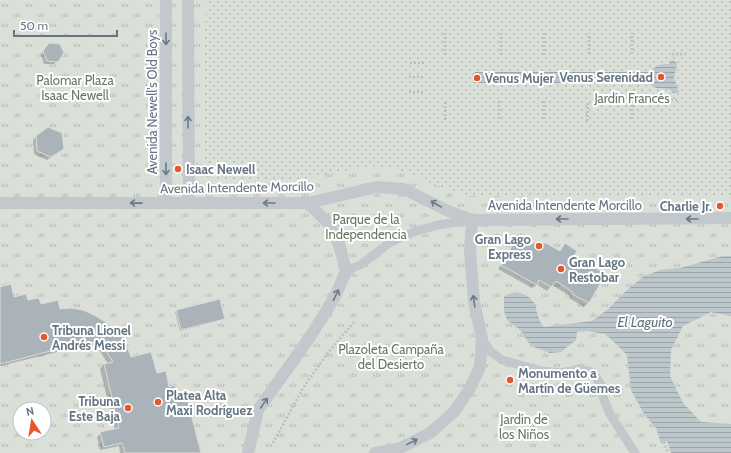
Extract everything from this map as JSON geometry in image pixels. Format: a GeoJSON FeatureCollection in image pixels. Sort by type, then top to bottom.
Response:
{"type":"FeatureCollection","features":[{"type":"Feature","properties":{"kind":"street","name":"Avenida Newell's Old Boys"},"geometry":{"type":"LineString","coordinates":[[166,0],[166,203]]}},
{"type":"Feature","properties":{"kind":"street"},"geometry":{"type":"LineString","coordinates":[[188,0],[189,203]]}},
{"type":"Feature","properties":{"kind":"street","name":"Avenida Intendente Morcillo"},"geometry":{"type":"LineString","coordinates":[[0,203],[308,203],[377,187],[404,189],[429,200],[446,210],[472,220],[731,218]]}},
{"type":"Feature","properties":{"kind":"street"},"geometry":{"type":"LineString","coordinates":[[248,453],[258,410],[308,340],[327,310],[335,297],[346,271],[339,244],[329,224],[308,203]]}},
{"type":"Feature","properties":{"kind":"street"},"geometry":{"type":"LineString","coordinates":[[346,271],[362,264],[389,243],[416,231],[438,225],[472,220],[470,251],[473,295],[482,339],[480,367],[470,388],[454,412],[430,433],[398,449],[375,453]]}},
{"type":"Feature","properties":{"kind":"street"},"geometry":{"type":"LineString","coordinates":[[482,339],[490,351],[502,360],[541,371],[561,373],[580,369],[592,372],[600,383],[604,400],[610,414],[635,453]]}},
{"type":"Feature","properties":{"kind":"path"},"geometry":{"type":"LineString","coordinates":[[444,33],[445,56]]}},
{"type":"Feature","properties":{"kind":"path"},"geometry":{"type":"LineString","coordinates":[[501,33],[501,55]]}},
{"type":"Feature","properties":{"kind":"path"},"geometry":{"type":"LineString","coordinates":[[544,33],[544,55]]}},
{"type":"Feature","properties":{"kind":"path"},"geometry":{"type":"LineString","coordinates":[[589,33],[589,54]]}},
{"type":"Feature","properties":{"kind":"path"},"geometry":{"type":"LineString","coordinates":[[632,33],[632,54]]}},
{"type":"Feature","properties":{"kind":"path"},"geometry":{"type":"LineString","coordinates":[[672,54],[685,54]]}},
{"type":"Feature","properties":{"kind":"path"},"geometry":{"type":"LineString","coordinates":[[410,63],[424,63]]}},
{"type":"Feature","properties":{"kind":"path"},"geometry":{"type":"LineString","coordinates":[[410,77],[424,77]]}},
{"type":"Feature","properties":{"kind":"path"},"geometry":{"type":"LineString","coordinates":[[409,92],[424,92]]}},
{"type":"Feature","properties":{"kind":"path"},"geometry":{"type":"LineString","coordinates":[[667,100],[679,100]]}},
{"type":"Feature","properties":{"kind":"path"},"geometry":{"type":"LineString","coordinates":[[544,101],[544,121]]}},
{"type":"Feature","properties":{"kind":"path"},"geometry":{"type":"LineString","coordinates":[[587,121],[588,101]]}},
{"type":"Feature","properties":{"kind":"path"},"geometry":{"type":"LineString","coordinates":[[632,101],[632,120]]}},
{"type":"Feature","properties":{"kind":"path"},"geometry":{"type":"LineString","coordinates":[[445,102],[445,122]]}},
{"type":"Feature","properties":{"kind":"path"},"geometry":{"type":"LineString","coordinates":[[499,102],[499,121]]}},
{"type":"Feature","properties":{"kind":"path"},"geometry":{"type":"LineString","coordinates":[[273,443],[303,388],[327,354],[356,321]]}},
{"type":"Feature","properties":{"kind":"path"},"geometry":{"type":"LineString","coordinates":[[664,442],[668,453]]}},
{"type":"Feature","properties":{"kind":"green space","name":"Parque de la Independencia"},"geometry":{"type":"Polygon","coordinates":[[[0,0],[731,0],[731,453],[0,453],[0,0]]]}},
{"type":"Feature","properties":{"kind":"green space","name":"Jardín Francés"},"geometry":{"type":"Polygon","coordinates":[[[207,0],[731,0],[731,197],[471,196],[449,190],[396,169],[372,166],[300,180],[217,180],[210,177],[205,169],[205,30],[207,0]]]}},
{"type":"Feature","properties":{"kind":"water"},"geometry":{"type":"Polygon","coordinates":[[[674,60],[677,64],[674,78],[679,92],[673,93],[669,89],[656,88],[648,83],[474,83],[472,80],[472,75],[475,72],[649,72],[658,65],[669,64],[674,60]]]}},
{"type":"Feature","properties":{"kind":"water","name":"El Laguito"},"geometry":{"type":"Polygon","coordinates":[[[723,256],[731,256],[731,316],[711,312],[683,326],[671,350],[670,376],[683,403],[701,422],[731,424],[731,453],[671,453],[667,441],[661,443],[656,428],[644,414],[631,390],[627,355],[605,334],[587,331],[577,332],[576,340],[561,352],[550,353],[536,348],[528,342],[521,331],[507,320],[504,311],[504,297],[511,293],[519,293],[526,295],[534,303],[544,327],[592,321],[608,309],[644,276],[660,270],[680,268],[723,256]]]}},
{"type":"Feature","properties":{"kind":"building"},"geometry":{"type":"Polygon","coordinates":[[[49,43],[60,44],[64,53],[58,62],[47,61],[43,51],[49,43]]]}},
{"type":"Feature","properties":{"kind":"building"},"geometry":{"type":"Polygon","coordinates":[[[48,127],[62,133],[64,149],[51,157],[37,151],[36,136],[48,127]]]}},
{"type":"Feature","properties":{"kind":"building"},"geometry":{"type":"Polygon","coordinates":[[[514,243],[546,243],[560,251],[565,243],[577,251],[574,256],[606,274],[589,303],[572,294],[573,292],[556,281],[551,287],[539,280],[537,285],[501,265],[514,243]]]}},
{"type":"Feature","properties":{"kind":"building"},"geometry":{"type":"Polygon","coordinates":[[[11,284],[14,297],[26,294],[28,300],[39,298],[41,304],[58,300],[60,309],[71,308],[83,310],[94,315],[107,323],[114,331],[117,329],[125,341],[131,357],[151,352],[157,373],[166,371],[169,387],[175,385],[179,399],[187,398],[201,453],[125,453],[122,443],[104,447],[100,432],[119,428],[104,364],[113,362],[100,341],[66,347],[0,364],[0,287],[11,284]]]}},
{"type":"Feature","properties":{"kind":"building"},"geometry":{"type":"Polygon","coordinates":[[[220,299],[225,319],[181,330],[176,310],[220,299]]]}},
{"type":"Feature","properties":{"kind":"place","name":"Venus Serenidad"},"geometry":{"type":"Point","coordinates":[661,77]}},
{"type":"Feature","properties":{"kind":"place","name":"Venus Mujer"},"geometry":{"type":"Point","coordinates":[477,78]}},
{"type":"Feature","properties":{"kind":"place","name":"Isaac Newell"},"geometry":{"type":"Point","coordinates":[178,169]}},
{"type":"Feature","properties":{"kind":"place","name":"Charlie Jr."},"geometry":{"type":"Point","coordinates":[720,206]}},
{"type":"Feature","properties":{"kind":"place","name":"Gran Lago Express"},"geometry":{"type":"Point","coordinates":[539,246]}},
{"type":"Feature","properties":{"kind":"place","name":"Gran Lago Restobar"},"geometry":{"type":"Point","coordinates":[561,269]}},
{"type":"Feature","properties":{"kind":"place","name":"Tribuna Lionel Andrés Messi"},"geometry":{"type":"Point","coordinates":[44,337]}},
{"type":"Feature","properties":{"kind":"place","name":"Monumento a Martín de Güemes"},"geometry":{"type":"Point","coordinates":[510,380]}},
{"type":"Feature","properties":{"kind":"place","name":"Platea Alta Maxi Rodríguez"},"geometry":{"type":"Point","coordinates":[158,402]}},
{"type":"Feature","properties":{"kind":"place","name":"Tribuna Este Baja"},"geometry":{"type":"Point","coordinates":[128,408]}},
{"type":"Feature","properties":{"kind":"park label","name":"Palomar Plaza Isaac Newell"},"geometry":{"type":"Point","coordinates":[75,88]}},
{"type":"Feature","properties":{"kind":"park label","name":"Plazoleta Campaña del Desierto"},"geometry":{"type":"Point","coordinates":[391,356]}},
{"type":"Feature","properties":{"kind":"park label","name":"Jardín de los Niños"},"geometry":{"type":"Point","coordinates":[524,426]}}]}
